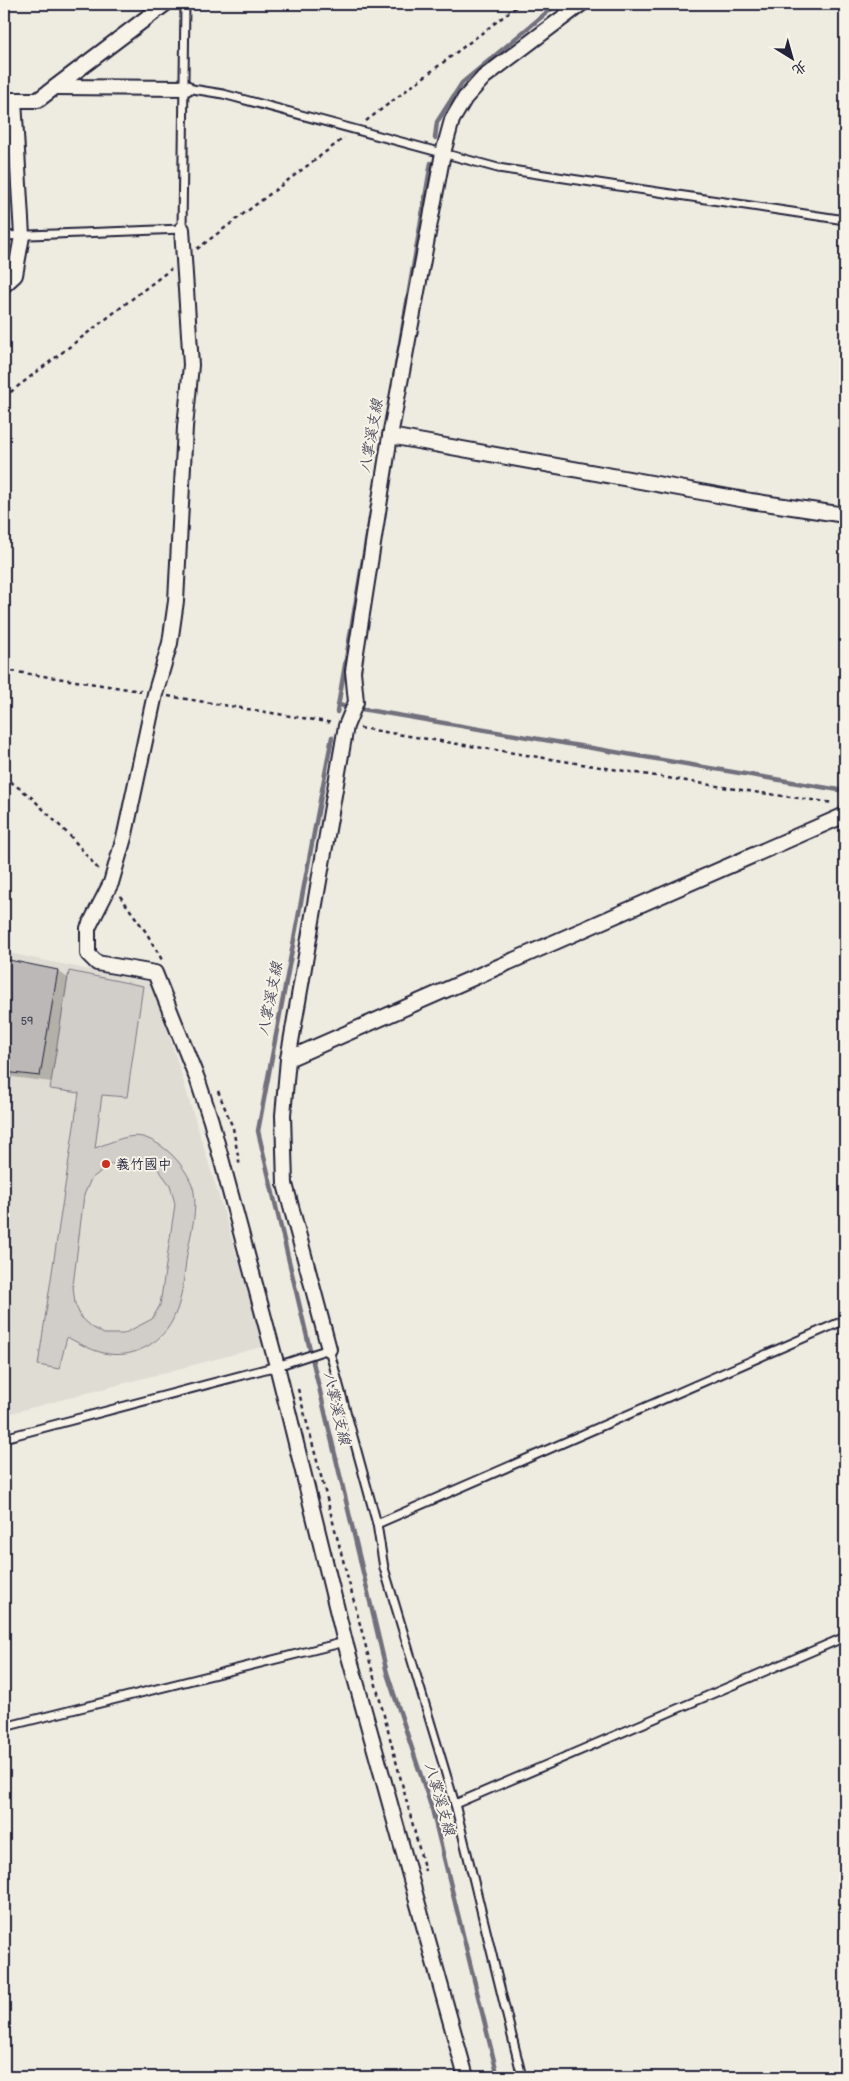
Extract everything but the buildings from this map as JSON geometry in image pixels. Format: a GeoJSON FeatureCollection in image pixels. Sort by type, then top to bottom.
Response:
{"type":"FeatureCollection","features":[{"type":"Feature","properties":{"kind":"street"},"geometry":{"type":"LineString","coordinates":[[4,285],[16,275],[22,236],[9,100],[38,100],[165,4]]}},
{"type":"Feature","properties":{"kind":"street"},"geometry":{"type":"LineString","coordinates":[[324,1351],[285,1184],[283,1115],[288,1059],[347,722],[356,702],[353,671],[390,436],[442,153],[452,120],[465,98],[484,78],[580,4]]}},
{"type":"Feature","properties":{"kind":"street"},"geometry":{"type":"LineString","coordinates":[[56,87],[186,88]]}},
{"type":"Feature","properties":{"kind":"street"},"geometry":{"type":"LineString","coordinates":[[182,229],[190,365],[176,601],[170,643],[155,694],[125,834],[115,872],[88,928],[88,954],[98,963],[155,973],[198,1081],[211,1121],[277,1366],[344,1642],[466,2077]]}},
{"type":"Feature","properties":{"kind":"street"},"geometry":{"type":"LineString","coordinates":[[390,436],[751,501],[845,515]]}},
{"type":"Feature","properties":{"kind":"street"},"geometry":{"type":"LineString","coordinates":[[288,1059],[845,814]]}},
{"type":"Feature","properties":{"kind":"lane"},"geometry":{"type":"LineString","coordinates":[[4,236],[182,229],[186,88],[185,4]]}},
{"type":"Feature","properties":{"kind":"lane"},"geometry":{"type":"LineString","coordinates":[[186,88],[224,94],[498,168],[845,220]]}},
{"type":"Feature","properties":{"kind":"lane"},"geometry":{"type":"LineString","coordinates":[[376,1524],[845,1320]]}},
{"type":"Feature","properties":{"kind":"lane"},"geometry":{"type":"LineString","coordinates":[[4,1438],[277,1366],[324,1351],[376,1524],[384,1568],[455,1804],[522,2077]]}},
{"type":"Feature","properties":{"kind":"lane"},"geometry":{"type":"LineString","coordinates":[[455,1804],[845,1637]]}},
{"type":"Feature","properties":{"kind":"lane"},"geometry":{"type":"LineString","coordinates":[[4,1727],[344,1642]]}},
{"type":"Feature","properties":{"kind":"path"},"geometry":{"type":"LineString","coordinates":[[4,398],[520,4]]}},
{"type":"Feature","properties":{"kind":"path"},"geometry":{"type":"LineString","coordinates":[[4,670],[347,722],[754,792],[836,803]]}},
{"type":"Feature","properties":{"kind":"path"},"geometry":{"type":"LineString","coordinates":[[294,1384],[300,1390],[330,1513],[427,1876]]}},
{"type":"Feature","properties":{"kind":"shaded area","name":"義竹國中"},"geometry":{"type":"Polygon","coordinates":[[[4,952],[153,983],[265,1346],[4,1415],[4,952]]]}},
{"type":"Feature","properties":{"kind":"shaded area"},"geometry":{"type":"Polygon","coordinates":[[[69,971],[143,986],[127,1097],[102,1095],[95,1148],[133,1136],[153,1141],[167,1150],[183,1169],[191,1182],[195,1199],[194,1218],[181,1294],[177,1310],[169,1326],[148,1346],[119,1355],[98,1351],[67,1337],[59,1369],[38,1365],[79,1093],[50,1089],[69,971]],[[125,1161],[109,1165],[91,1179],[84,1195],[73,1286],[75,1304],[81,1317],[92,1327],[104,1334],[123,1334],[152,1319],[160,1305],[175,1204],[170,1185],[158,1169],[144,1162],[125,1161]]]}},
{"type":"Feature","properties":{"kind":"waterway","name":"八掌溪支線"},"geometry":{"type":"LineString","coordinates":[[435,138],[437,122],[462,83],[557,4]]}},
{"type":"Feature","properties":{"kind":"waterway","name":"八掌溪支線"},"geometry":{"type":"LineString","coordinates":[[394,378],[431,163]]}},
{"type":"Feature","properties":{"kind":"waterway","name":"八掌溪支線"},"geometry":{"type":"LineString","coordinates":[[337,712],[372,507]]}},
{"type":"Feature","properties":{"kind":"waterway"},"geometry":{"type":"LineString","coordinates":[[338,705],[845,791]]}},
{"type":"Feature","properties":{"kind":"waterway","name":"八掌溪支線"},"geometry":{"type":"LineString","coordinates":[[332,737],[258,1131],[387,1673],[432,1809],[498,2077]]}},
{"type":"Feature","properties":{"kind":"place","name":"義竹國中"},"geometry":{"type":"Point","coordinates":[106,1164]}}]}
